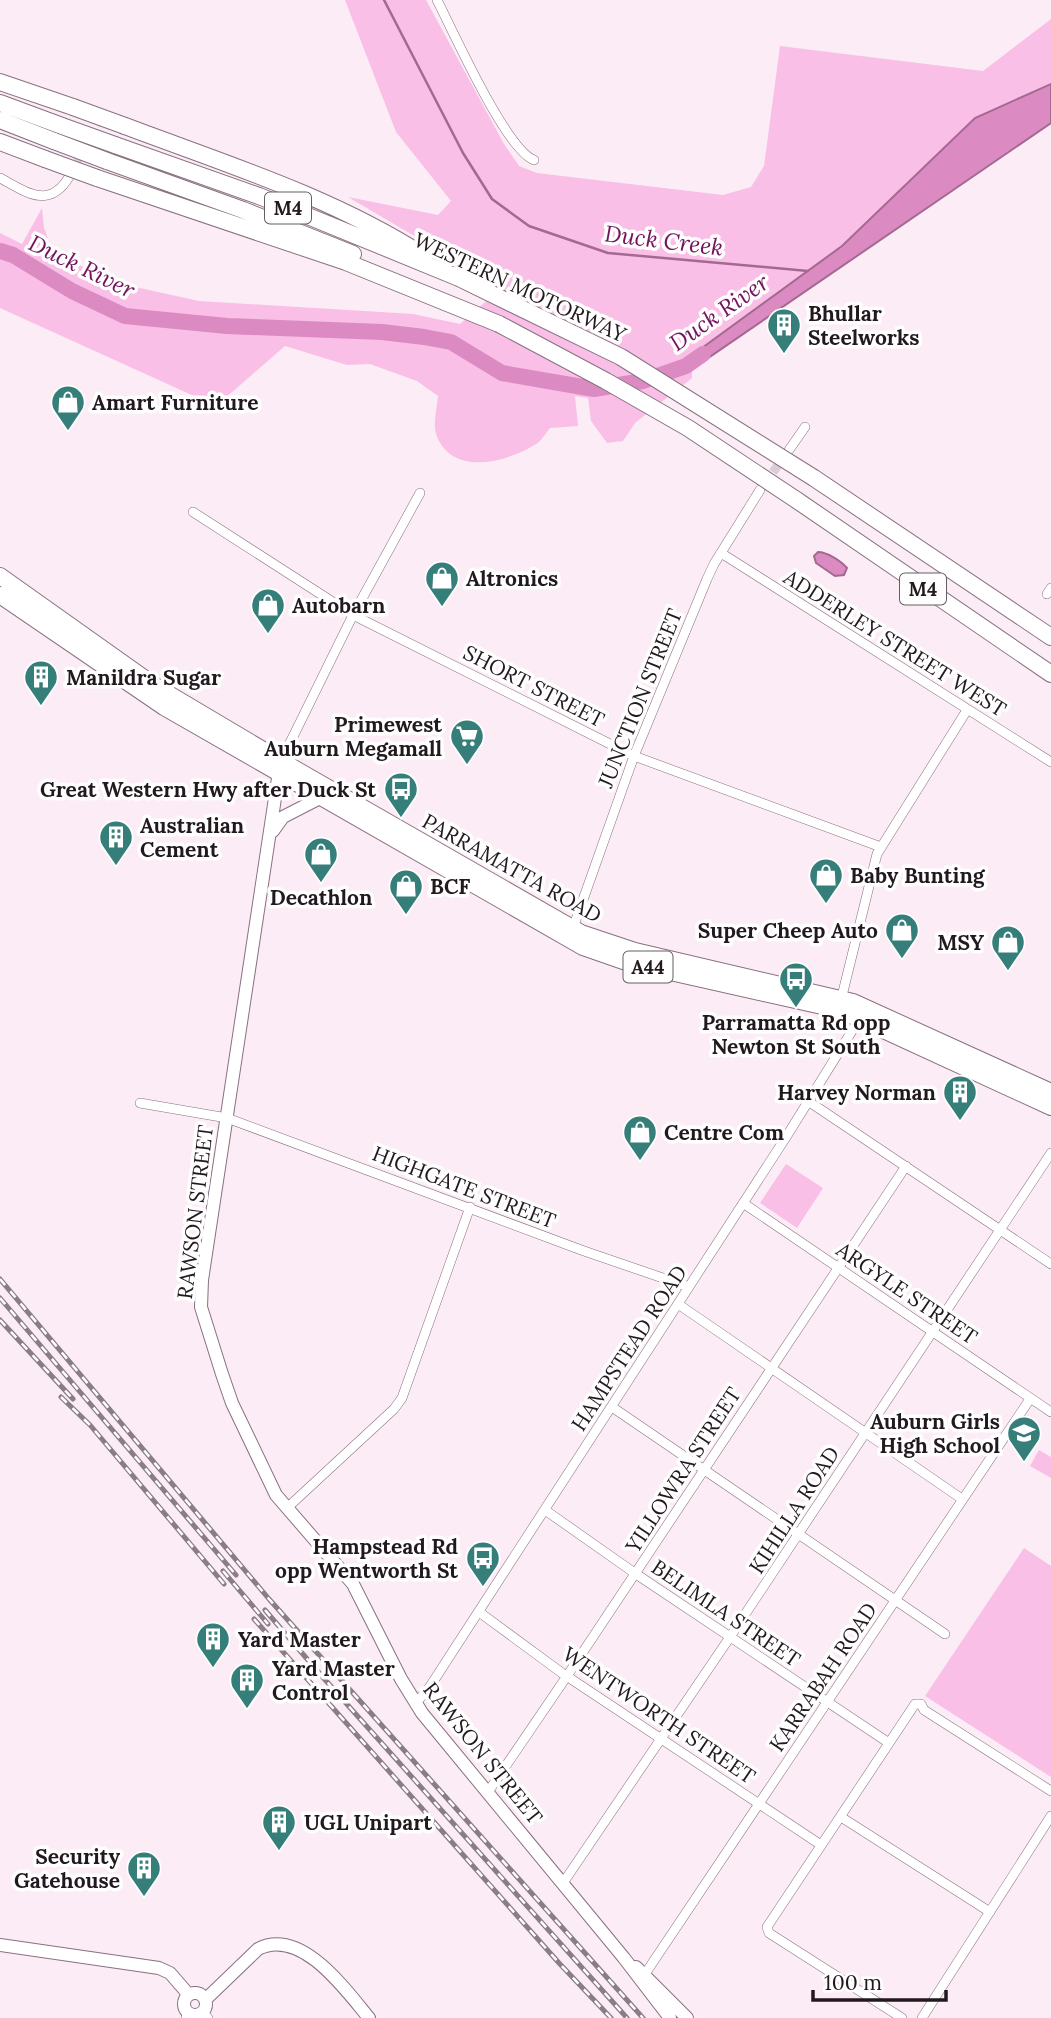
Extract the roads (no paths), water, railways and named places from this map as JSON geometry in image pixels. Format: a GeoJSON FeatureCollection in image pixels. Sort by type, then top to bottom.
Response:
{"type":"FeatureCollection","features":[{"type":"Feature","properties":{"kind":"highway","name":"M4"},"geometry":{"type":"LineString","coordinates":[[0,82],[244,171],[350,215],[403,242],[459,278]]}},
{"type":"Feature","properties":{"kind":"highway","name":"WESTERN MOTORWAY"},"geometry":{"type":"LineString","coordinates":[[0,103],[259,196],[459,278],[621,357],[814,478],[1051,638]]}},
{"type":"Feature","properties":{"kind":"highway","name":"WESTERN MOTORWAY"},"geometry":{"type":"LineString","coordinates":[[0,120],[243,210],[499,324],[688,428],[1051,674]]}},
{"type":"Feature","properties":{"kind":"highway","name":"WESTERN MOTORWAY"},"geometry":{"type":"LineString","coordinates":[[0,142],[97,178],[426,290]]}},
{"type":"Feature","properties":{"kind":"highway","name":"PARRAMATTA ROAD"},"geometry":{"type":"LineString","coordinates":[[0,576],[155,685],[279,767],[320,798],[553,931],[593,951],[626,962],[841,1004]]}},
{"type":"Feature","properties":{"kind":"highway","name":"PARRAMATTA ROAD"},"geometry":{"type":"LineString","coordinates":[[0,595],[164,707],[573,928],[601,941],[635,951],[841,1004],[1051,1092]]}},
{"type":"Feature","properties":{"kind":"highway","name":"PARRAMATTA ROAD"},"geometry":{"type":"LineString","coordinates":[[862,1013],[1051,1107]]}},
{"type":"Feature","properties":{"kind":"main road","name":"RAWSON STREET"},"geometry":{"type":"LineString","coordinates":[[279,767],[202,1280],[201,1307],[232,1404],[276,1495],[353,1584],[415,1704],[624,1958],[670,2018]]}},
{"type":"Feature","properties":{"kind":"main road"},"geometry":{"type":"LineString","coordinates":[[270,836],[283,817],[320,798]]}},
{"type":"Feature","properties":{"kind":"main road"},"geometry":{"type":"LineString","coordinates":[[205,2010],[196,1993],[189,1995],[185,2001],[187,2015],[195,2015],[205,2010],[215,1992],[258,1949],[267,1944],[278,1944],[294,1947],[322,1965],[369,2018]]}},
{"type":"Feature","properties":{"kind":"main road"},"geometry":{"type":"LineString","coordinates":[[0,1945],[159,1969],[170,1973],[189,1995]]}},
{"type":"Feature","properties":{"kind":"main road","name":"RAWSON STREET"},"geometry":{"type":"LineString","coordinates":[[624,1958],[645,1974],[687,2018]]}},
{"type":"Feature","properties":{"kind":"street"},"geometry":{"type":"LineString","coordinates":[[437,0],[503,125],[523,154],[534,160]]}},
{"type":"Feature","properties":{"kind":"street"},"geometry":{"type":"LineString","coordinates":[[0,178],[30,194],[45,196],[59,192],[69,177]]}},
{"type":"Feature","properties":{"kind":"street"},"geometry":{"type":"LineString","coordinates":[[789,450],[805,427]]}},
{"type":"Feature","properties":{"kind":"street","name":"JUNCTION STREET"},"geometry":{"type":"LineString","coordinates":[[573,928],[634,756],[707,579],[760,490]]}},
{"type":"Feature","properties":{"kind":"street"},"geometry":{"type":"LineString","coordinates":[[279,767],[353,615],[420,493]]}},
{"type":"Feature","properties":{"kind":"street","name":"SHORT STREET"},"geometry":{"type":"LineString","coordinates":[[193,512],[353,615],[634,756],[881,847]]}},
{"type":"Feature","properties":{"kind":"street","name":"ADDERLEY STREET WEST"},"geometry":{"type":"LineString","coordinates":[[721,553],[1051,762]]}},
{"type":"Feature","properties":{"kind":"street"},"geometry":{"type":"LineString","coordinates":[[841,1004],[873,862],[967,710]]}},
{"type":"Feature","properties":{"kind":"street","name":"HAMPSTEAD ROAD"},"geometry":{"type":"LineString","coordinates":[[415,1704],[429,1688],[612,1407],[862,1013]]}},
{"type":"Feature","properties":{"kind":"street"},"geometry":{"type":"LineString","coordinates":[[808,1101],[1051,1264]]}},
{"type":"Feature","properties":{"kind":"street","name":"HIGHGATE STREET"},"geometry":{"type":"LineString","coordinates":[[140,1103],[227,1118],[584,1251],[689,1287]]}},
{"type":"Feature","properties":{"kind":"street","name":"KIHILLA ROAD"},"geometry":{"type":"LineString","coordinates":[[563,1883],[798,1536],[1051,1153]]}},
{"type":"Feature","properties":{"kind":"street","name":"YILLOWRA STREET"},"geometry":{"type":"LineString","coordinates":[[488,1791],[636,1574],[906,1166]]}},
{"type":"Feature","properties":{"kind":"street","name":"ARGYLE STREET"},"geometry":{"type":"LineString","coordinates":[[743,1203],[1051,1412]]}},
{"type":"Feature","properties":{"kind":"street"},"geometry":{"type":"LineString","coordinates":[[287,1508],[394,1409],[402,1398],[470,1207]]}},
{"type":"Feature","properties":{"kind":"street"},"geometry":{"type":"LineString","coordinates":[[678,1304],[962,1499]]}},
{"type":"Feature","properties":{"kind":"street","name":"KARRABAH ROAD"},"geometry":{"type":"LineString","coordinates":[[645,1974],[1030,1399]]}},
{"type":"Feature","properties":{"kind":"street"},"geometry":{"type":"LineString","coordinates":[[612,1407],[945,1634]]}},
{"type":"Feature","properties":{"kind":"street","name":"BELIMLA STREET"},"geometry":{"type":"LineString","coordinates":[[545,1510],[889,1743]]}},
{"type":"Feature","properties":{"kind":"street","name":"WENTWORTH STREET"},"geometry":{"type":"LineString","coordinates":[[479,1612],[567,1676],[821,1844]]}},
{"type":"Feature","properties":{"kind":"street"},"geometry":{"type":"LineString","coordinates":[[902,2018],[769,1933],[767,1927],[821,1844],[915,1704],[922,1704],[924,1710],[1051,1791]]}},
{"type":"Feature","properties":{"kind":"street"},"geometry":{"type":"LineString","coordinates":[[922,2018],[1051,1816]]}},
{"type":"Feature","properties":{"kind":"street"},"geometry":{"type":"LineString","coordinates":[[841,1817],[990,1912]]}},
{"type":"Feature","properties":{"kind":"waterway","name":"Duck Creek"},"geometry":{"type":"LineString","coordinates":[[384,0],[463,153],[492,199],[529,226],[608,253],[808,271]]}},
{"type":"Feature","properties":{"kind":"waterway","name":"Duck River"},"geometry":{"type":"LineString","coordinates":[[0,251],[13,255],[72,291],[125,316],[227,326],[382,332],[424,337],[451,342],[502,373],[594,389],[643,381],[686,366],[703,354]]}},
{"type":"Feature","properties":{"kind":"tunnel"},"geometry":{"type":"LineString","coordinates":[[71,173],[102,114]]}},
{"type":"Feature","properties":{"kind":"tunnel"},"geometry":{"type":"LineString","coordinates":[[765,483],[784,457]]}},
{"type":"Feature","properties":{"kind":"railway"},"geometry":{"type":"LineString","coordinates":[[0,1279],[269,1599],[643,2018]]}},
{"type":"Feature","properties":{"kind":"railway"},"geometry":{"type":"LineString","coordinates":[[0,1298],[236,1575]]}},
{"type":"Feature","properties":{"kind":"railway"},"geometry":{"type":"LineString","coordinates":[[0,1320],[73,1399]]}},
{"type":"Feature","properties":{"kind":"railway"},"geometry":{"type":"LineString","coordinates":[[61,1397],[90,1425],[224,1584]]}},
{"type":"Feature","properties":{"kind":"railway"},"geometry":{"type":"LineString","coordinates":[[223,1571],[268,1624]]}},
{"type":"Feature","properties":{"kind":"railway"},"geometry":{"type":"LineString","coordinates":[[265,1610],[627,2018]]}},
{"type":"Feature","properties":{"kind":"railway"},"geometry":{"type":"LineString","coordinates":[[254,1619],[611,2018]]}},
{"type":"Feature","properties":{"kind":"place","name":"Bhullar Steelworks"},"geometry":{"type":"Point","coordinates":[784,355]}},
{"type":"Feature","properties":{"kind":"place","name":"Amart Furniture"},"geometry":{"type":"Point","coordinates":[68,432]}},
{"type":"Feature","properties":{"kind":"place","name":"Altronics"},"geometry":{"type":"Point","coordinates":[442,608]}},
{"type":"Feature","properties":{"kind":"place","name":"Autobarn"},"geometry":{"type":"Point","coordinates":[268,635]}},
{"type":"Feature","properties":{"kind":"place","name":"Manildra Sugar"},"geometry":{"type":"Point","coordinates":[41,707]}},
{"type":"Feature","properties":{"kind":"place","name":"Primewest Auburn Megamall"},"geometry":{"type":"Point","coordinates":[467,766]}},
{"type":"Feature","properties":{"kind":"place","name":"Great Western Hwy after Duck St"},"geometry":{"type":"Point","coordinates":[401,819]}},
{"type":"Feature","properties":{"kind":"place","name":"Australian Cement"},"geometry":{"type":"Point","coordinates":[116,867]}},
{"type":"Feature","properties":{"kind":"place","name":"Decathlon"},"geometry":{"type":"Point","coordinates":[321,884]}},
{"type":"Feature","properties":{"kind":"place","name":"Baby Bunting"},"geometry":{"type":"Point","coordinates":[826,905]}},
{"type":"Feature","properties":{"kind":"place","name":"BCF"},"geometry":{"type":"Point","coordinates":[406,916]}},
{"type":"Feature","properties":{"kind":"place","name":"Super Cheep Auto"},"geometry":{"type":"Point","coordinates":[902,960]}},
{"type":"Feature","properties":{"kind":"place","name":"MSY"},"geometry":{"type":"Point","coordinates":[1008,972]}},
{"type":"Feature","properties":{"kind":"place","name":"Parramatta Rd opp Newton St South"},"geometry":{"type":"Point","coordinates":[796,1009]}},
{"type":"Feature","properties":{"kind":"place","name":"Harvey Norman"},"geometry":{"type":"Point","coordinates":[960,1122]}},
{"type":"Feature","properties":{"kind":"place","name":"Centre Com"},"geometry":{"type":"Point","coordinates":[640,1162]}},
{"type":"Feature","properties":{"kind":"place","name":"Auburn Girls High School"},"geometry":{"type":"Point","coordinates":[1024,1463]}},
{"type":"Feature","properties":{"kind":"place","name":"Hampstead Rd opp Wentworth St"},"geometry":{"type":"Point","coordinates":[483,1588]}},
{"type":"Feature","properties":{"kind":"place","name":"Yard Master"},"geometry":{"type":"Point","coordinates":[213,1669]}},
{"type":"Feature","properties":{"kind":"place","name":"Yard Master Control"},"geometry":{"type":"Point","coordinates":[247,1710]}},
{"type":"Feature","properties":{"kind":"place","name":"UGL Unipart"},"geometry":{"type":"Point","coordinates":[279,1852]}},
{"type":"Feature","properties":{"kind":"place","name":"Security Gatehouse"},"geometry":{"type":"Point","coordinates":[144,1898]}}]}
